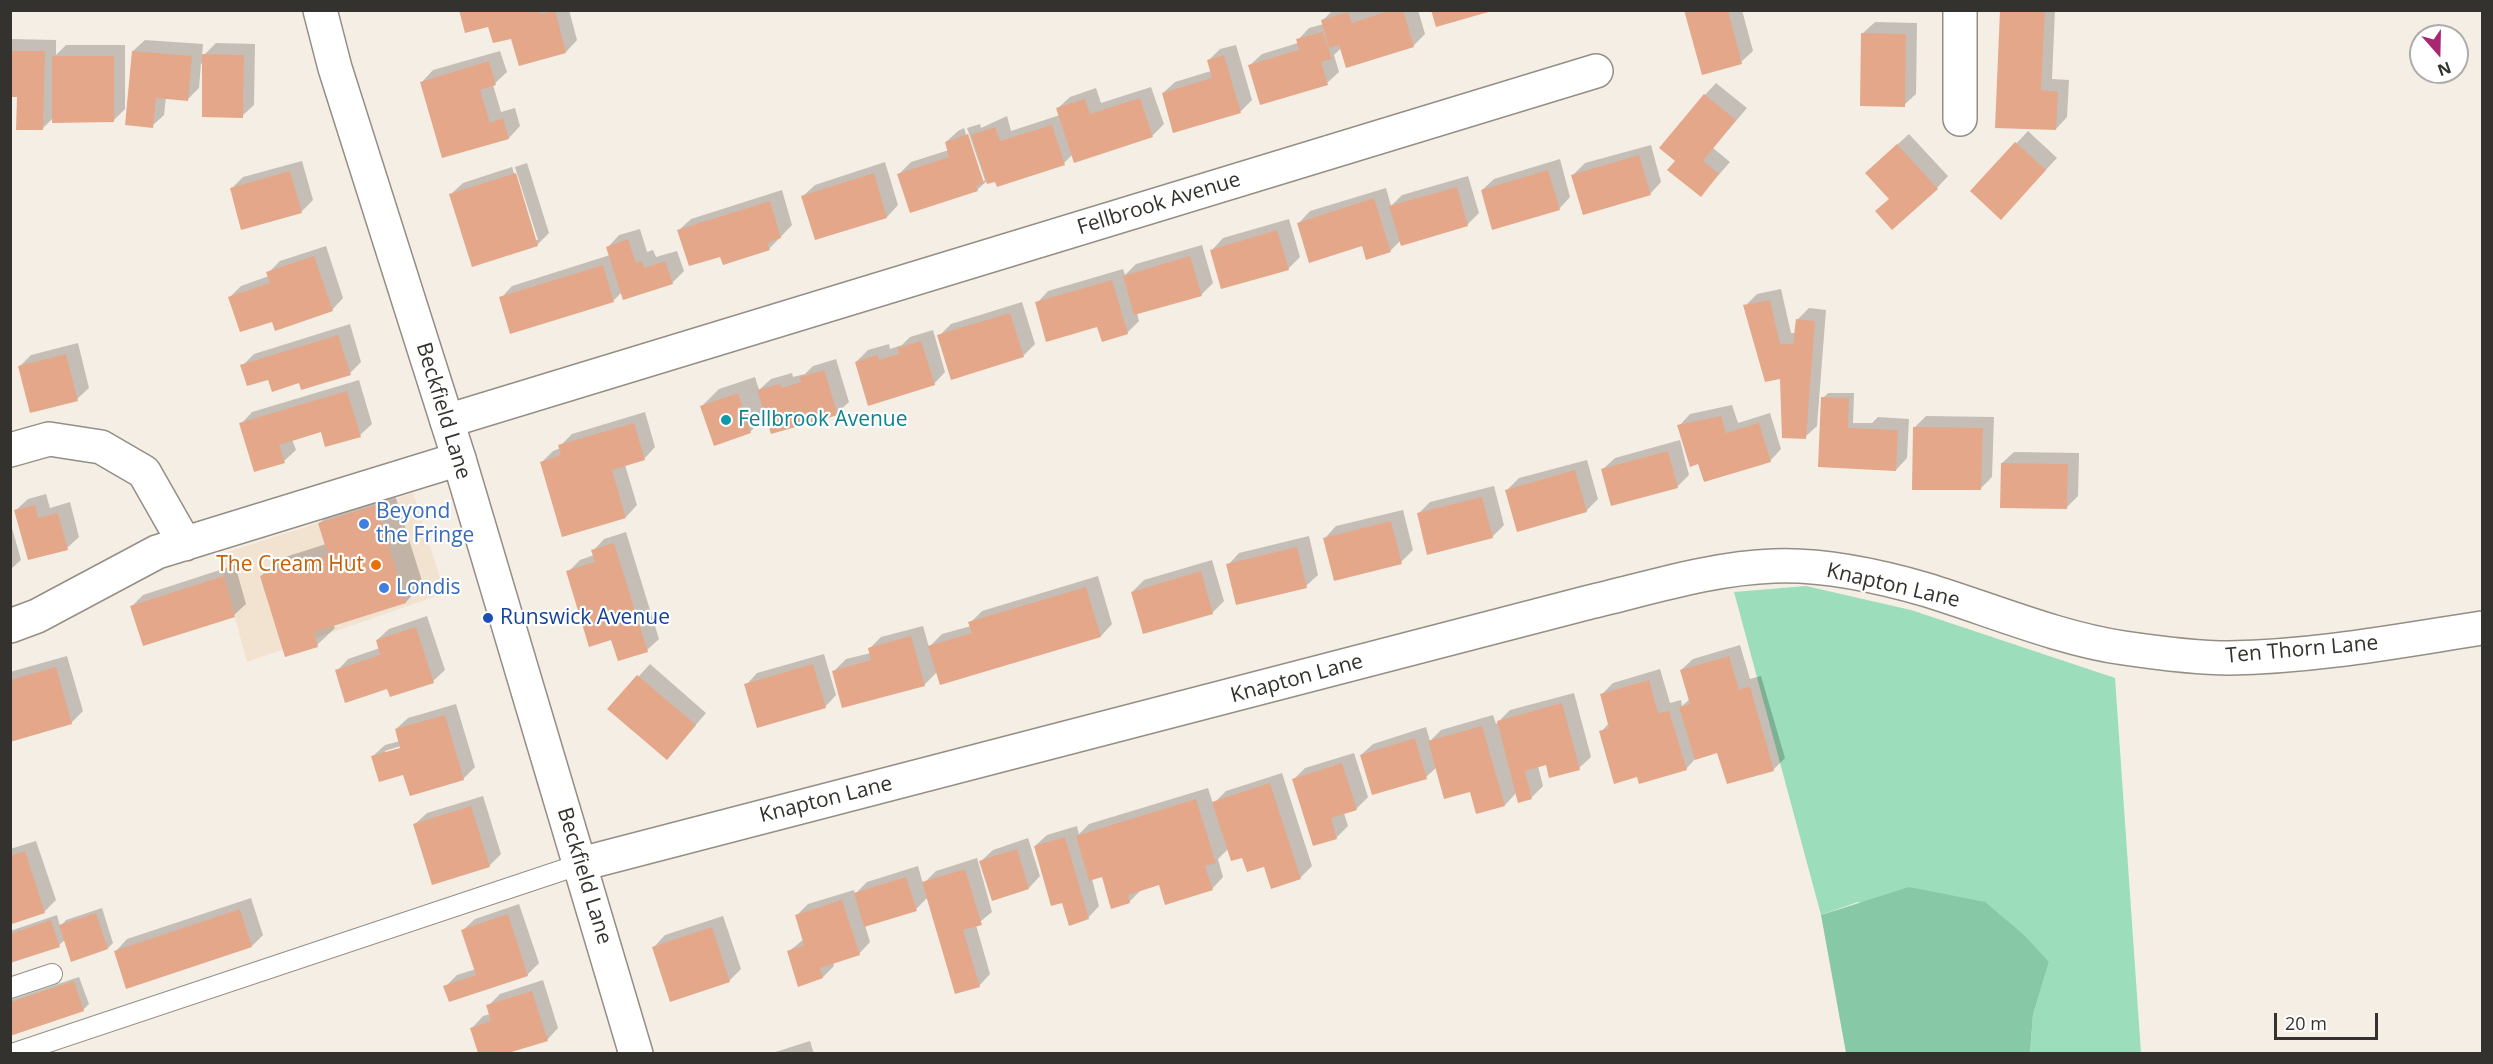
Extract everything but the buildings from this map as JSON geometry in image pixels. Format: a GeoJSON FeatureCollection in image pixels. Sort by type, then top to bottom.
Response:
{"type":"FeatureCollection","features":[{"type":"Feature","properties":{"kind":"street","name":"Beckfield Lane"},"geometry":{"type":"LineString","coordinates":[[320,10],[335,68],[459,459],[636,1053]]}},
{"type":"Feature","properties":{"kind":"street"},"geometry":{"type":"LineString","coordinates":[[1960,10],[1960,119]]}},
{"type":"Feature","properties":{"kind":"street","name":"Fellbrook Avenue"},"geometry":{"type":"LineString","coordinates":[[447,421],[1596,71]]}},
{"type":"Feature","properties":{"kind":"street"},"geometry":{"type":"LineString","coordinates":[[10,450],[49,439],[101,447],[144,472],[185,544]]}},
{"type":"Feature","properties":{"kind":"street"},"geometry":{"type":"LineString","coordinates":[[10,626],[37,616],[128,565],[185,544],[459,459]]}},
{"type":"Feature","properties":{"kind":"street","name":"Knapton Lane"},"geometry":{"type":"LineString","coordinates":[[581,864],[1579,605],[1738,570],[1774,566],[1850,572],[1924,590],[2017,619]]}},
{"type":"Feature","properties":{"kind":"street","name":"Ten Thorn Lane"},"geometry":{"type":"LineString","coordinates":[[2017,619],[2120,647],[2227,658],[2348,649],[2482,628]]}},
{"type":"Feature","properties":{"kind":"lane"},"geometry":{"type":"LineString","coordinates":[[12,1053],[581,864]]}},
{"type":"Feature","properties":{"kind":"lane"},"geometry":{"type":"LineString","coordinates":[[10,988],[52,974]]}},
{"type":"Feature","properties":{"kind":"shaded area"},"geometry":{"type":"Polygon","coordinates":[[[413,493],[445,593],[247,662],[218,555],[413,493]]]}},
{"type":"Feature","properties":{"kind":"green space"},"geometry":{"type":"Polygon","coordinates":[[[1806,586],[1911,610],[2115,678],[2141,1053],[2030,1053],[2033,1015],[2049,962],[1858,902],[1821,915],[1734,592],[1806,586]]]}},
{"type":"Feature","properties":{"kind":"green space"},"geometry":{"type":"Polygon","coordinates":[[[1909,887],[1985,902],[2024,935],[2049,962],[2033,1015],[2030,1053],[1846,1053],[1821,915],[1909,887]]]}},
{"type":"Feature","properties":{"kind":"place","name":"Fellbrook Avenue"},"geometry":{"type":"Point","coordinates":[726,420]}},
{"type":"Feature","properties":{"kind":"place","name":"Beyond the Fringe"},"geometry":{"type":"Point","coordinates":[364,524]}},
{"type":"Feature","properties":{"kind":"place","name":"The Cream Hut"},"geometry":{"type":"Point","coordinates":[376,565]}},
{"type":"Feature","properties":{"kind":"place","name":"Londis"},"geometry":{"type":"Point","coordinates":[384,588]}},
{"type":"Feature","properties":{"kind":"place","name":"Runswick Avenue"},"geometry":{"type":"Point","coordinates":[488,618]}}]}
